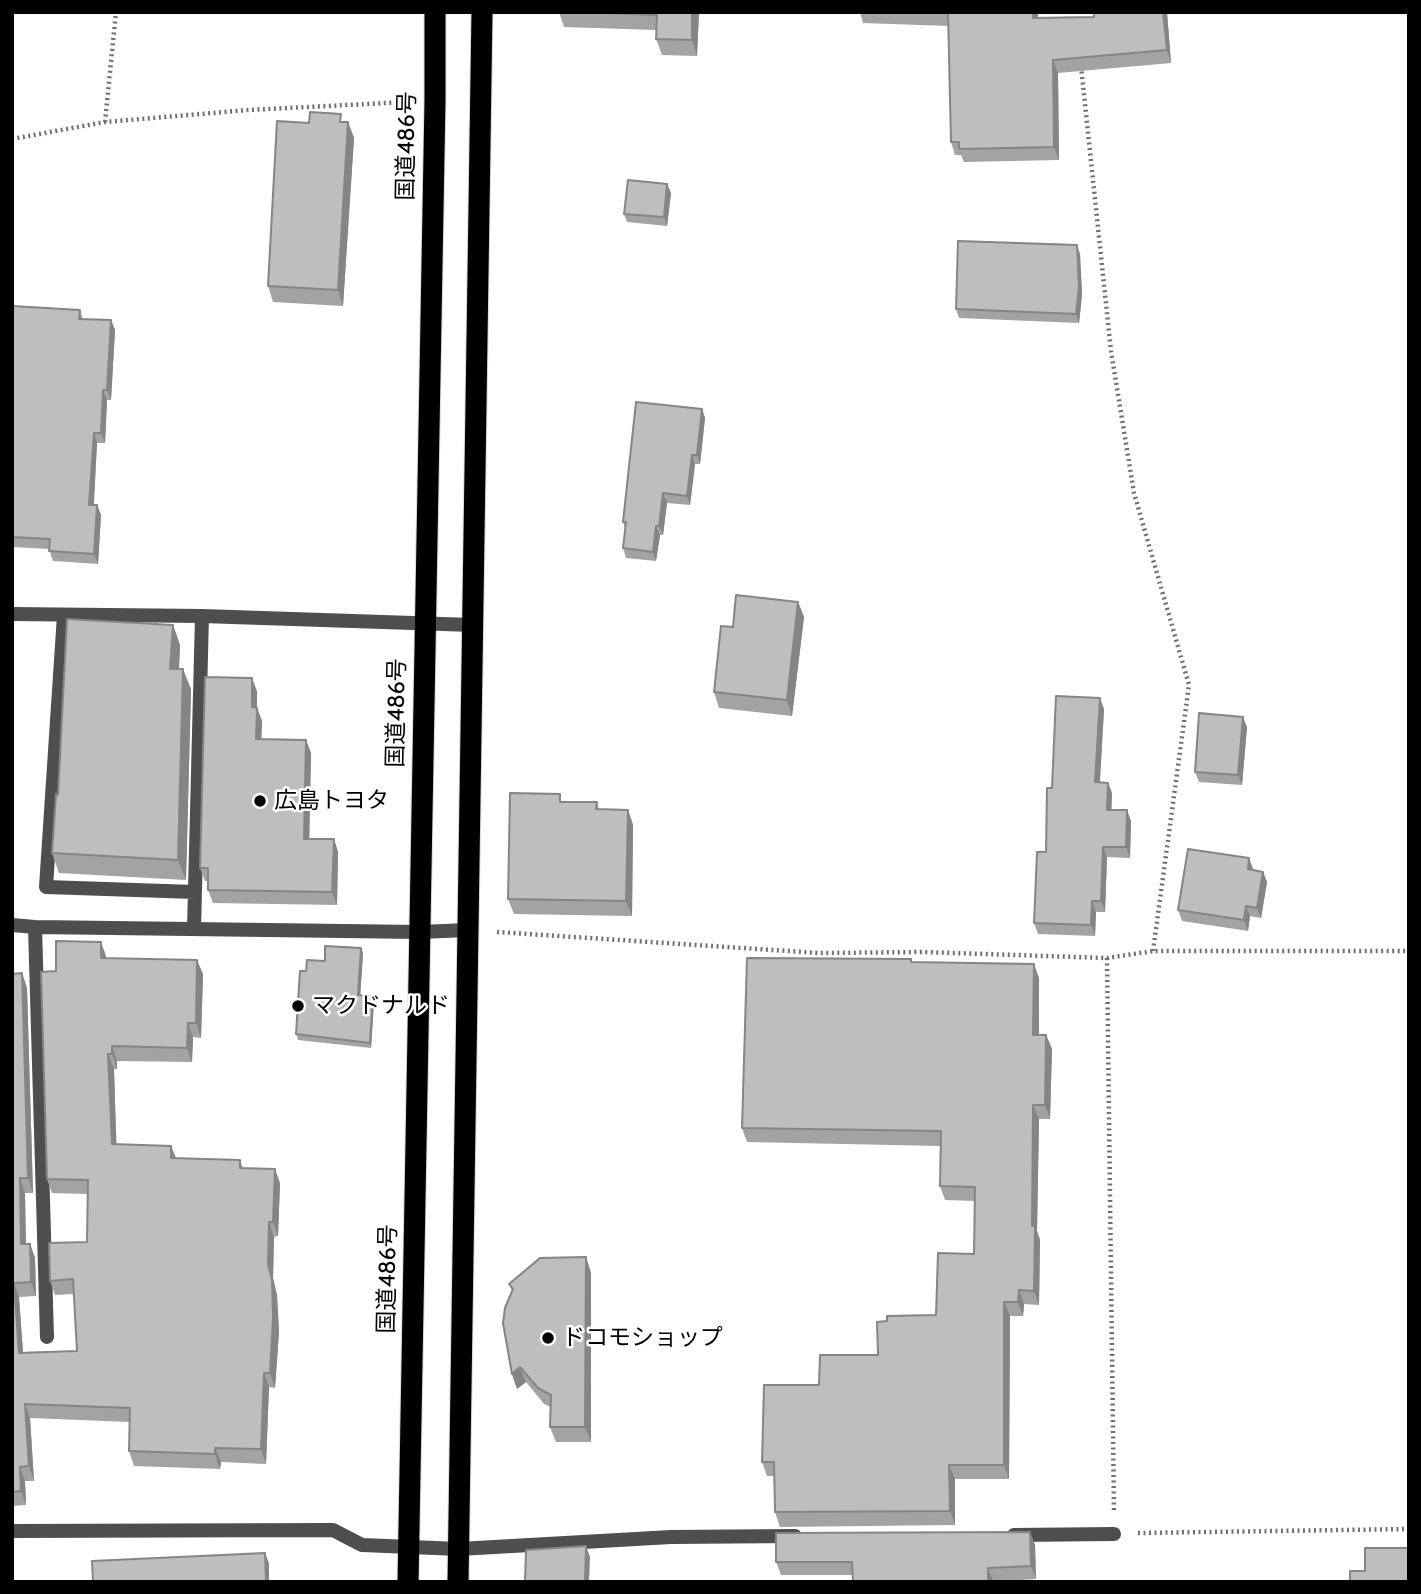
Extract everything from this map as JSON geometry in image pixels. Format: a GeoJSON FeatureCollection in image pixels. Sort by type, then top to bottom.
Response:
{"type":"FeatureCollection","features":[{"type":"Feature","properties":{"kind":"highway","name":"国道486号"},"geometry":{"type":"LineString","coordinates":[[408,1582],[435,12]]}},
{"type":"Feature","properties":{"kind":"highway"},"geometry":{"type":"LineString","coordinates":[[458,1582],[482,12]]}},
{"type":"Feature","properties":{"kind":"street"},"geometry":{"type":"LineString","coordinates":[[12,614],[473,625]]}},
{"type":"Feature","properties":{"kind":"street"},"geometry":{"type":"LineString","coordinates":[[64,615],[46,887],[195,892]]}},
{"type":"Feature","properties":{"kind":"street"},"geometry":{"type":"LineString","coordinates":[[194,929],[202,617]]}},
{"type":"Feature","properties":{"kind":"street"},"geometry":{"type":"LineString","coordinates":[[12,925],[420,932],[468,930]]}},
{"type":"Feature","properties":{"kind":"street"},"geometry":{"type":"LineString","coordinates":[[36,927],[47,1337]]}},
{"type":"Feature","properties":{"kind":"street"},"geometry":{"type":"LineString","coordinates":[[12,1531],[333,1530],[362,1545],[458,1549],[671,1537],[810,1536]]}},
{"type":"Feature","properties":{"kind":"street"},"geometry":{"type":"LineString","coordinates":[[1004,1535],[1114,1534]]}},
{"type":"Feature","properties":{"kind":"path"},"geometry":{"type":"LineString","coordinates":[[105,122],[116,12]]}},
{"type":"Feature","properties":{"kind":"path"},"geometry":{"type":"LineString","coordinates":[[1080,58],[1111,351],[1134,493],[1189,685],[1153,950]]}},
{"type":"Feature","properties":{"kind":"path"},"geometry":{"type":"LineString","coordinates":[[12,139],[105,122],[248,110],[435,100]]}},
{"type":"Feature","properties":{"kind":"path"},"geometry":{"type":"LineString","coordinates":[[468,930],[819,953],[923,952],[1107,958],[1153,950],[1409,951]]}},
{"type":"Feature","properties":{"kind":"path"},"geometry":{"type":"LineString","coordinates":[[1107,958],[1114,1534],[1409,1529]]}},
{"type":"Feature","properties":{"kind":"building"},"geometry":{"type":"Polygon","coordinates":[[[584,12],[692,12],[692,40],[656,39],[657,15],[584,12]]]}},
{"type":"Feature","properties":{"kind":"building"},"geometry":{"type":"Polygon","coordinates":[[[929,12],[1033,12],[1033,18],[1094,17],[1094,12],[1163,12],[1167,50],[1053,60],[1054,147],[959,149],[959,142],[951,142],[948,13],[929,12]]]}},
{"type":"Feature","properties":{"kind":"building"},"geometry":{"type":"Polygon","coordinates":[[[310,112],[341,114],[340,122],[348,122],[338,290],[268,286],[277,121],[309,123],[310,112]]]}},
{"type":"Feature","properties":{"kind":"building"},"geometry":{"type":"Polygon","coordinates":[[[628,180],[667,184],[664,217],[624,214],[628,180]]]}},
{"type":"Feature","properties":{"kind":"building"},"geometry":{"type":"Polygon","coordinates":[[[958,241],[1077,245],[1079,286],[1076,314],[956,309],[958,241]]]}},
{"type":"Feature","properties":{"kind":"building"},"geometry":{"type":"Polygon","coordinates":[[[12,306],[80,310],[79,319],[111,320],[107,390],[103,390],[101,433],[94,433],[89,505],[97,505],[94,554],[49,551],[50,539],[12,537],[12,306]]]}},
{"type":"Feature","properties":{"kind":"building"},"geometry":{"type":"Polygon","coordinates":[[[636,402],[702,409],[697,455],[692,455],[687,496],[663,493],[653,552],[623,548],[626,522],[623,522],[636,402]]]}},
{"type":"Feature","properties":{"kind":"building"},"geometry":{"type":"Polygon","coordinates":[[[736,595],[798,602],[787,700],[714,692],[721,626],[733,627],[736,595]]]}},
{"type":"Feature","properties":{"kind":"building"},"geometry":{"type":"Polygon","coordinates":[[[67,619],[173,625],[170,669],[183,669],[178,860],[52,853],[56,794],[58,795],[67,619]]]}},
{"type":"Feature","properties":{"kind":"building"},"geometry":{"type":"Polygon","coordinates":[[[205,677],[252,678],[252,707],[257,708],[256,739],[306,740],[304,839],[334,839],[332,892],[208,890],[208,868],[200,868],[205,677]]]}},
{"type":"Feature","properties":{"kind":"building"},"geometry":{"type":"Polygon","coordinates":[[[1056,696],[1100,698],[1095,782],[1108,783],[1107,810],[1127,810],[1126,847],[1103,847],[1101,901],[1092,901],[1091,925],[1034,923],[1037,852],[1046,852],[1047,788],[1052,788],[1056,696]]]}},
{"type":"Feature","properties":{"kind":"building"},"geometry":{"type":"Polygon","coordinates":[[[1199,713],[1243,717],[1238,775],[1195,772],[1199,713]]]}},
{"type":"Feature","properties":{"kind":"building"},"geometry":{"type":"Polygon","coordinates":[[[510,793],[560,794],[560,802],[597,802],[596,809],[628,810],[626,901],[508,899],[510,793]]]}},
{"type":"Feature","properties":{"kind":"building"},"geometry":{"type":"Polygon","coordinates":[[[1188,849],[1249,858],[1248,869],[1263,872],[1257,908],[1246,906],[1244,920],[1178,910],[1188,849]]]}},
{"type":"Feature","properties":{"kind":"building"},"geometry":{"type":"Polygon","coordinates":[[[56,941],[101,942],[101,958],[197,960],[196,1023],[188,1023],[187,1048],[112,1046],[112,1054],[108,1054],[112,1144],[171,1146],[171,1158],[240,1160],[240,1168],[275,1169],[273,1222],[269,1222],[268,1264],[272,1280],[273,1318],[270,1373],[264,1373],[261,1449],[215,1448],[215,1454],[129,1451],[130,1408],[25,1404],[29,1466],[20,1467],[21,1491],[12,1492],[12,974],[22,973],[28,1178],[20,1178],[21,1244],[30,1244],[31,1282],[14,1283],[19,1353],[77,1351],[73,1279],[50,1281],[49,1243],[87,1242],[88,1180],[47,1179],[41,972],[56,971],[56,941]]]}},
{"type":"Feature","properties":{"kind":"building"},"geometry":{"type":"Polygon","coordinates":[[[325,946],[361,948],[358,995],[373,996],[370,1043],[296,1034],[300,971],[306,971],[307,960],[325,961],[325,946]]]}},
{"type":"Feature","properties":{"kind":"building"},"geometry":{"type":"Polygon","coordinates":[[[747,958],[911,959],[911,962],[1034,964],[1033,1035],[1046,1035],[1045,1105],[1033,1105],[1034,1291],[1019,1290],[1018,1302],[1004,1302],[1004,1465],[949,1465],[950,1511],[775,1512],[774,1462],[762,1462],[764,1385],[819,1385],[820,1355],[878,1355],[877,1322],[887,1321],[887,1316],[936,1315],[938,1253],[974,1254],[975,1187],[940,1186],[941,1131],[742,1128],[747,958]]]}},
{"type":"Feature","properties":{"kind":"building"},"geometry":{"type":"Polygon","coordinates":[[[586,1257],[585,1427],[550,1427],[551,1395],[538,1388],[520,1367],[512,1374],[503,1323],[505,1308],[513,1289],[509,1284],[540,1258],[586,1257]]]}},
{"type":"Feature","properties":{"kind":"building"},"geometry":{"type":"Polygon","coordinates":[[[1030,1532],[1031,1566],[988,1568],[988,1582],[853,1582],[852,1562],[776,1562],[776,1533],[1030,1532]]]}},
{"type":"Feature","properties":{"kind":"building"},"geometry":{"type":"Polygon","coordinates":[[[586,1546],[585,1582],[525,1582],[526,1550],[586,1546]]]}},
{"type":"Feature","properties":{"kind":"building"},"geometry":{"type":"Polygon","coordinates":[[[1365,1548],[1409,1548],[1409,1582],[1350,1582],[1350,1571],[1365,1571],[1365,1548]]]}},
{"type":"Feature","properties":{"kind":"building"},"geometry":{"type":"Polygon","coordinates":[[[265,1553],[266,1582],[93,1582],[92,1561],[265,1553]]]}},
{"type":"Feature","properties":{"kind":"place","name":"広島トヨタ"},"geometry":{"type":"Point","coordinates":[260,801]}},
{"type":"Feature","properties":{"kind":"place","name":"マクドナルド"},"geometry":{"type":"Point","coordinates":[298,1006]}},
{"type":"Feature","properties":{"kind":"place","name":"ドコモショップ"},"geometry":{"type":"Point","coordinates":[548,1338]}}]}
